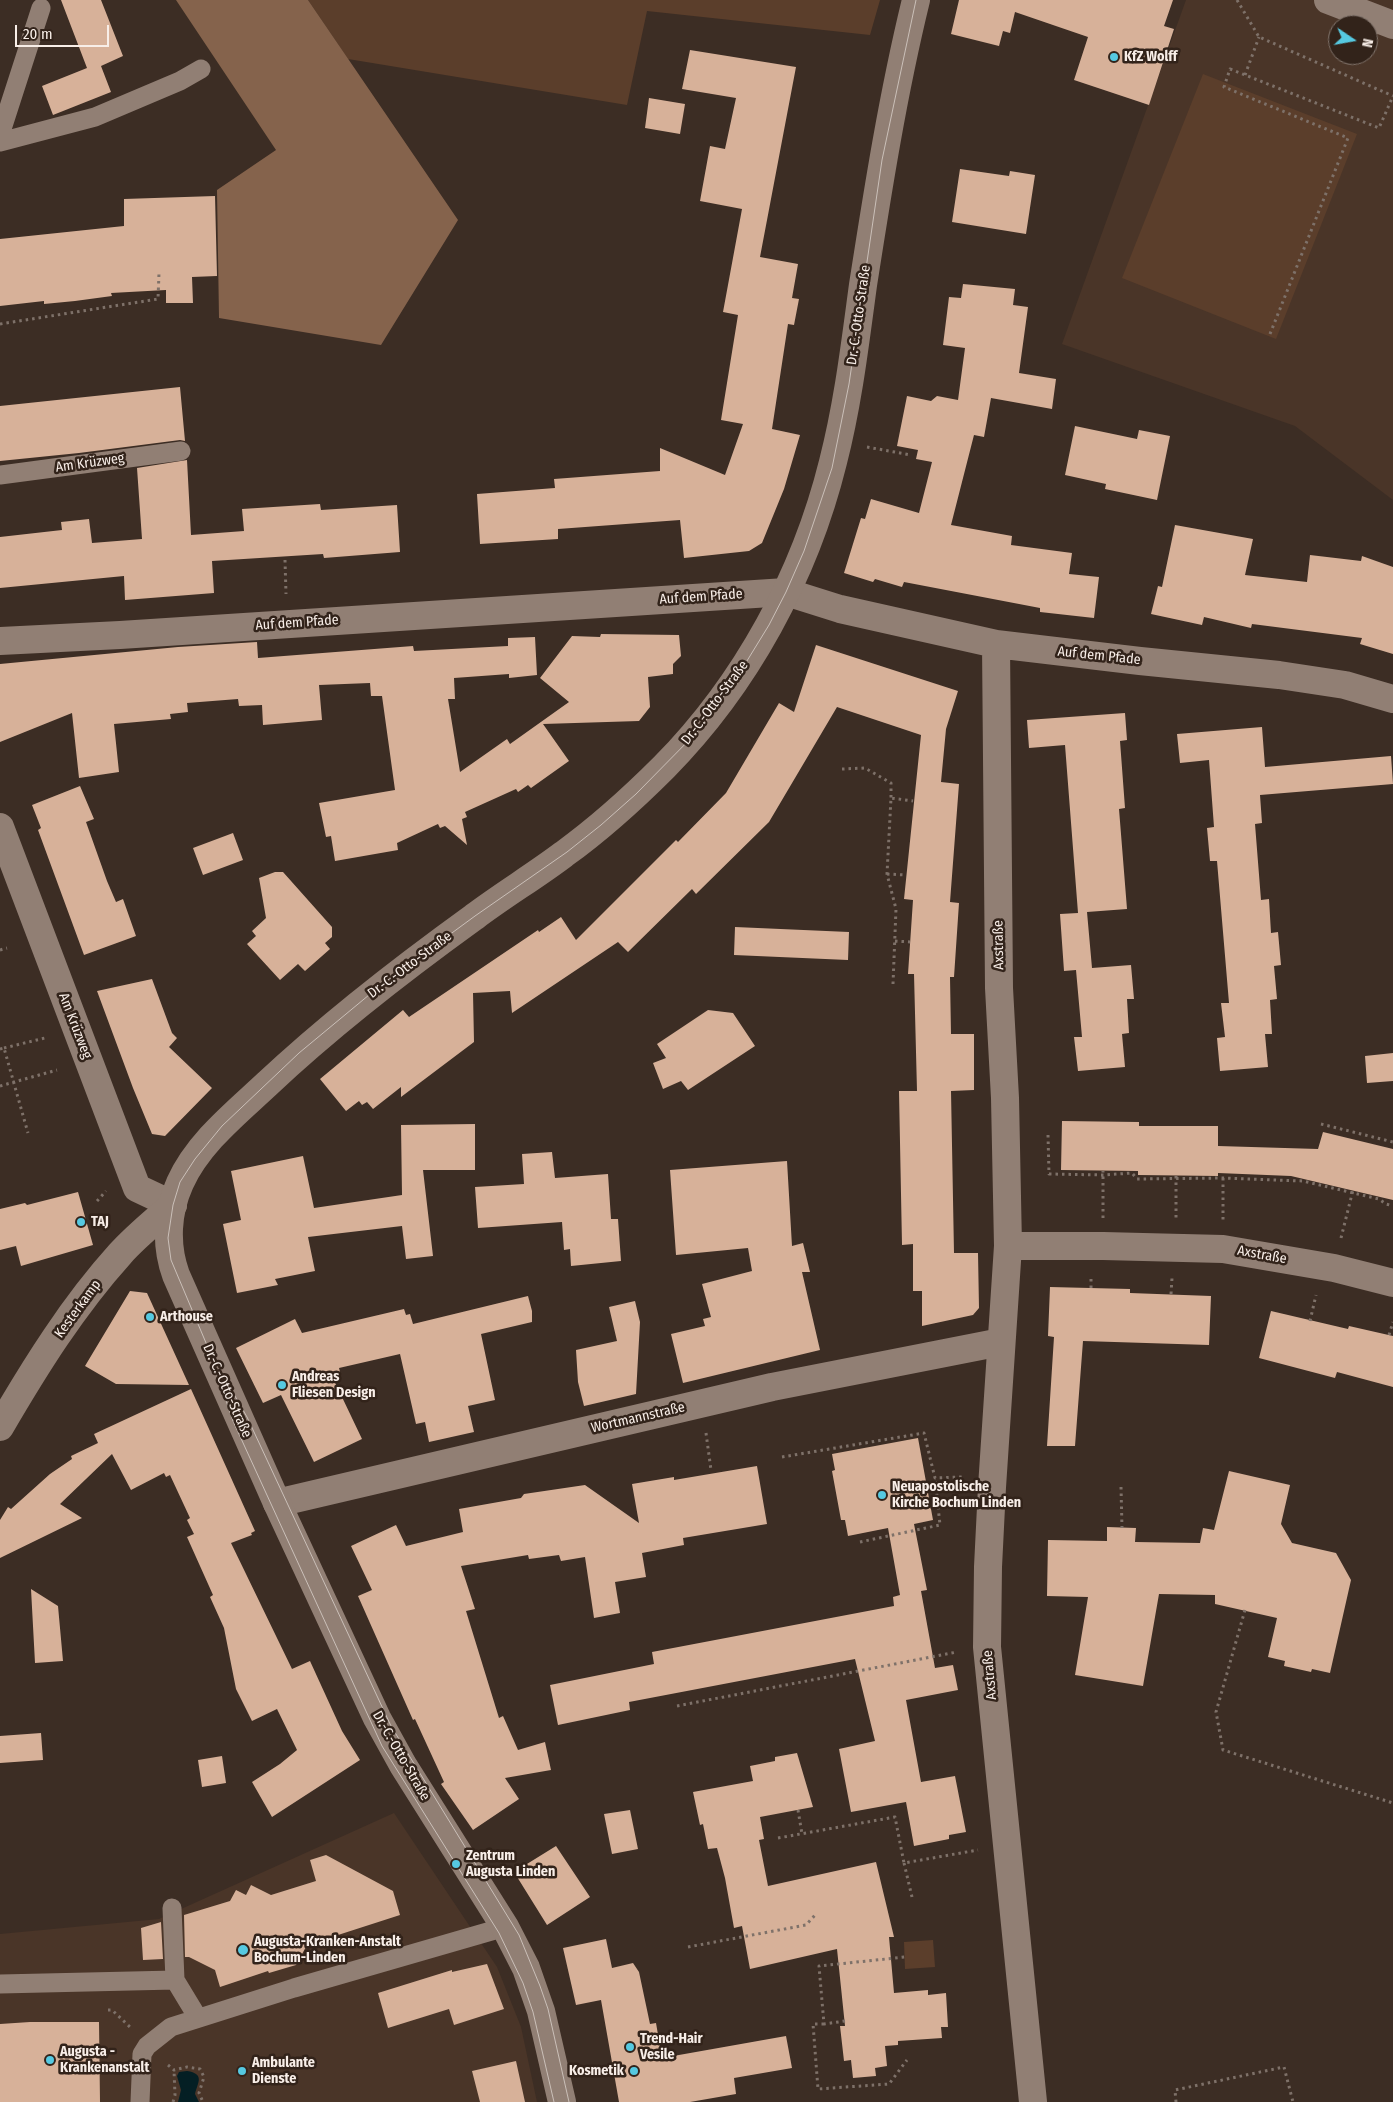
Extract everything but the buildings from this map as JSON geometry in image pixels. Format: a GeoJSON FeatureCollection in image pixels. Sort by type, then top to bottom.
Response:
{"type":"FeatureCollection","features":[{"type":"Feature","properties":{"kind":"street","name":"Dr.-C.-Otto-Straße"},"geometry":{"type":"LineString","coordinates":[[562,2102],[541,2011],[526,1968],[505,1927],[403,1764],[377,1718],[277,1503],[173,1268],[168,1238],[173,1205],[180,1182],[195,1159],[222,1126],[300,1053],[387,981],[475,916],[567,852],[601,825],[667,764],[698,731],[734,682],[769,625],[786,592],[820,508],[838,441],[849,384],[882,160],[916,0]]}},
{"type":"Feature","properties":{"kind":"street"},"geometry":{"type":"LineString","coordinates":[[1328,0],[1393,25]]}},
{"type":"Feature","properties":{"kind":"street","name":"Auf dem Pfade"},"geometry":{"type":"LineString","coordinates":[[0,641],[786,592],[840,609],[996,644],[1279,675],[1345,685],[1393,699]]}},
{"type":"Feature","properties":{"kind":"street","name":"Axstraße"},"geometry":{"type":"LineString","coordinates":[[996,644],[999,988],[1005,1090],[1008,1246],[988,1567],[987,1647],[1033,2102]]}},
{"type":"Feature","properties":{"kind":"street","name":"Am Krüzweg"},"geometry":{"type":"LineString","coordinates":[[0,827],[137,1188],[173,1205]]}},
{"type":"Feature","properties":{"kind":"street","name":"Kesterkamp"},"geometry":{"type":"LineString","coordinates":[[0,1427],[33,1371],[96,1283],[120,1253],[173,1205]]}},
{"type":"Feature","properties":{"kind":"street","name":"Axstraße"},"geometry":{"type":"LineString","coordinates":[[1008,1246],[1223,1248],[1334,1268],[1393,1283]]}},
{"type":"Feature","properties":{"kind":"street","name":"Wortmannstraße"},"geometry":{"type":"LineString","coordinates":[[277,1503],[772,1387],[1001,1342]]}},
{"type":"Feature","properties":{"kind":"lane"},"geometry":{"type":"LineString","coordinates":[[0,135],[41,8]]}},
{"type":"Feature","properties":{"kind":"lane"},"geometry":{"type":"LineString","coordinates":[[0,142],[95,117],[180,81],[201,69]]}},
{"type":"Feature","properties":{"kind":"lane","name":"Am Krüzweg"},"geometry":{"type":"LineString","coordinates":[[0,475],[181,450]]}},
{"type":"Feature","properties":{"kind":"lane"},"geometry":{"type":"LineString","coordinates":[[172,1908],[175,1980],[198,2018]]}},
{"type":"Feature","properties":{"kind":"lane"},"geometry":{"type":"LineString","coordinates":[[140,2102],[142,2054],[147,2046],[171,2026],[505,1927]]}},
{"type":"Feature","properties":{"kind":"lane"},"geometry":{"type":"LineString","coordinates":[[0,1984],[175,1980]]}},
{"type":"Feature","properties":{"kind":"path"},"geometry":{"type":"LineString","coordinates":[[1237,0],[1259,37],[1393,96],[1379,128],[1230,69],[1224,87],[1348,138],[1270,334]]}},
{"type":"Feature","properties":{"kind":"path"},"geometry":{"type":"LineString","coordinates":[[1245,75],[1259,37]]}},
{"type":"Feature","properties":{"kind":"path"},"geometry":{"type":"LineString","coordinates":[[0,324],[158,299],[159,273]]}},
{"type":"Feature","properties":{"kind":"path"},"geometry":{"type":"LineString","coordinates":[[838,441],[910,455]]}},
{"type":"Feature","properties":{"kind":"path"},"geometry":{"type":"LineString","coordinates":[[842,769],[865,768],[891,783],[887,874],[896,910],[893,984]]}},
{"type":"Feature","properties":{"kind":"path"},"geometry":{"type":"LineString","coordinates":[[891,798],[913,801]]}},
{"type":"Feature","properties":{"kind":"path"},"geometry":{"type":"LineString","coordinates":[[887,874],[905,876]]}},
{"type":"Feature","properties":{"kind":"path"},"geometry":{"type":"LineString","coordinates":[[895,941],[910,942]]}},
{"type":"Feature","properties":{"kind":"path"},"geometry":{"type":"LineString","coordinates":[[0,950],[7,948]]}},
{"type":"Feature","properties":{"kind":"path"},"geometry":{"type":"LineString","coordinates":[[28,1132],[2,1049],[46,1038]]}},
{"type":"Feature","properties":{"kind":"path"},"geometry":{"type":"LineString","coordinates":[[0,1086],[57,1070]]}},
{"type":"Feature","properties":{"kind":"path"},"geometry":{"type":"LineString","coordinates":[[1321,1124],[1393,1142]]}},
{"type":"Feature","properties":{"kind":"path"},"geometry":{"type":"LineString","coordinates":[[1048,1135],[1049,1174],[1132,1173],[1137,1179],[1176,1177],[1302,1181],[1379,1199],[1393,1206]]}},
{"type":"Feature","properties":{"kind":"path"},"geometry":{"type":"LineString","coordinates":[[1103,1173],[1103,1246]]}},
{"type":"Feature","properties":{"kind":"path"},"geometry":{"type":"LineString","coordinates":[[1176,1177],[1176,1247]]}},
{"type":"Feature","properties":{"kind":"path"},"geometry":{"type":"LineString","coordinates":[[1223,1178],[1223,1248]]}},
{"type":"Feature","properties":{"kind":"path"},"geometry":{"type":"LineString","coordinates":[[1334,1268],[1352,1192]]}},
{"type":"Feature","properties":{"kind":"path"},"geometry":{"type":"LineString","coordinates":[[1389,1335],[1393,1322]]}},
{"type":"Feature","properties":{"kind":"path"},"geometry":{"type":"LineString","coordinates":[[702,1403],[711,1470]]}},
{"type":"Feature","properties":{"kind":"path"},"geometry":{"type":"LineString","coordinates":[[782,1457],[924,1433],[935,1478],[940,1525],[860,1542]]}},
{"type":"Feature","properties":{"kind":"path"},"geometry":{"type":"LineString","coordinates":[[935,1478],[993,1475]]}},
{"type":"Feature","properties":{"kind":"path"},"geometry":{"type":"LineString","coordinates":[[1121,1487],[1122,1528]]}},
{"type":"Feature","properties":{"kind":"path"},"geometry":{"type":"LineString","coordinates":[[1245,1610],[1216,1712],[1224,1750],[1393,1803]]}},
{"type":"Feature","properties":{"kind":"path"},"geometry":{"type":"LineString","coordinates":[[677,1706],[987,1647]]}},
{"type":"Feature","properties":{"kind":"path"},"geometry":{"type":"LineString","coordinates":[[798,1810],[802,1834]]}},
{"type":"Feature","properties":{"kind":"path"},"geometry":{"type":"LineString","coordinates":[[778,1838],[895,1817],[912,1897]]}},
{"type":"Feature","properties":{"kind":"path"},"geometry":{"type":"LineString","coordinates":[[904,1863],[1008,1845]]}},
{"type":"Feature","properties":{"kind":"path"},"geometry":{"type":"LineString","coordinates":[[688,1947],[806,1925],[816,1914]]}},
{"type":"Feature","properties":{"kind":"path"},"geometry":{"type":"LineString","coordinates":[[824,2024],[819,1966],[905,1957]]}},
{"type":"Feature","properties":{"kind":"path"},"geometry":{"type":"LineString","coordinates":[[102,2010],[112,2010],[131,2029]]}},
{"type":"Feature","properties":{"kind":"path"},"geometry":{"type":"LineString","coordinates":[[845,2021],[813,2024],[818,2089],[889,2084],[907,2060]]}},
{"type":"Feature","properties":{"kind":"path"},"geometry":{"type":"LineString","coordinates":[[147,2046],[174,2070],[175,2095],[173,2102]]}},
{"type":"Feature","properties":{"kind":"path"},"geometry":{"type":"LineString","coordinates":[[174,2070],[187,2067],[200,2069],[204,2077],[199,2093],[203,2102]]}},
{"type":"Feature","properties":{"kind":"path"},"geometry":{"type":"LineString","coordinates":[[1176,2102],[1175,2090],[1284,2067],[1293,2102]]}},
{"type":"Feature","properties":{"kind":"shaded area"},"geometry":{"type":"Polygon","coordinates":[[[176,0],[308,0],[458,220],[381,345],[219,318],[217,190],[276,150],[176,0]]]}},
{"type":"Feature","properties":{"kind":"shaded area"},"geometry":{"type":"Polygon","coordinates":[[[308,0],[880,0],[870,35],[647,11],[627,105],[348,59],[308,0]]]}},
{"type":"Feature","properties":{"kind":"shaded area"},"geometry":{"type":"Polygon","coordinates":[[[1186,0],[1393,0],[1393,500],[1295,426],[1062,344],[1186,0]]]}},
{"type":"Feature","properties":{"kind":"shaded area"},"geometry":{"type":"Polygon","coordinates":[[[1203,74],[1357,134],[1276,339],[1122,278],[1203,74]]]}},
{"type":"Feature","properties":{"kind":"shaded area","name":"Augusta-Kranken-Anstalt Bochum-Linden"},"geometry":{"type":"Polygon","coordinates":[[[394,1813],[497,1967],[521,2027],[537,2102],[0,2102],[0,1934],[159,1919],[394,1813]]]}},
{"type":"Feature","properties":{"kind":"shaded area"},"geometry":{"type":"Polygon","coordinates":[[[933,1940],[935,1967],[905,1969],[904,1942],[933,1940]]]}},
{"type":"Feature","properties":{"kind":"water"},"geometry":{"type":"Polygon","coordinates":[[[179,2072],[193,2072],[198,2076],[199,2082],[195,2094],[199,2102],[178,2102],[181,2090],[177,2076],[179,2072]]]}},
{"type":"Feature","properties":{"kind":"tram line"},"geometry":{"type":"LineString","coordinates":[[554,2102],[533,2012],[523,1983],[499,1933],[382,1746],[233,1421],[209,1350],[171,1260],[168,1238],[173,1205],[180,1182],[195,1159],[222,1126],[299,1053],[381,985],[567,852],[601,825],[636,794],[698,731],[734,682],[769,625],[786,592],[804,551],[832,468],[849,384],[882,160],[916,0]]}},
{"type":"Feature","properties":{"kind":"tram line"},"geometry":{"type":"LineString","coordinates":[[220,1370],[247,1417],[391,1726],[519,1935],[548,2009],[569,2102]]}},
{"type":"Feature","properties":{"kind":"place","name":"KfZ Wolff"},"geometry":{"type":"Point","coordinates":[1114,57]}},
{"type":"Feature","properties":{"kind":"place","name":"TAJ"},"geometry":{"type":"Point","coordinates":[81,1222]}},
{"type":"Feature","properties":{"kind":"place","name":"Arthouse"},"geometry":{"type":"Point","coordinates":[150,1317]}},
{"type":"Feature","properties":{"kind":"place","name":"Andreas Fliesen Design"},"geometry":{"type":"Point","coordinates":[282,1385]}},
{"type":"Feature","properties":{"kind":"place","name":"Neuapostolische Kirche Bochum Linden"},"geometry":{"type":"Point","coordinates":[882,1495]}},
{"type":"Feature","properties":{"kind":"place","name":"Zentrum Augusta Linden"},"geometry":{"type":"Point","coordinates":[456,1864]}},
{"type":"Feature","properties":{"kind":"place","name":"Augusta-Kranken-Anstalt Bochum-Linden"},"geometry":{"type":"Point","coordinates":[243,1950]}},
{"type":"Feature","properties":{"kind":"place","name":"Trend-Hair Vesile"},"geometry":{"type":"Point","coordinates":[630,2047]}},
{"type":"Feature","properties":{"kind":"place","name":"Augusta - Krankenanstalt"},"geometry":{"type":"Point","coordinates":[50,2060]}},
{"type":"Feature","properties":{"kind":"place","name":"Ambulante Dienste"},"geometry":{"type":"Point","coordinates":[242,2071]}},
{"type":"Feature","properties":{"kind":"place","name":"Kosmetik"},"geometry":{"type":"Point","coordinates":[634,2071]}}]}
